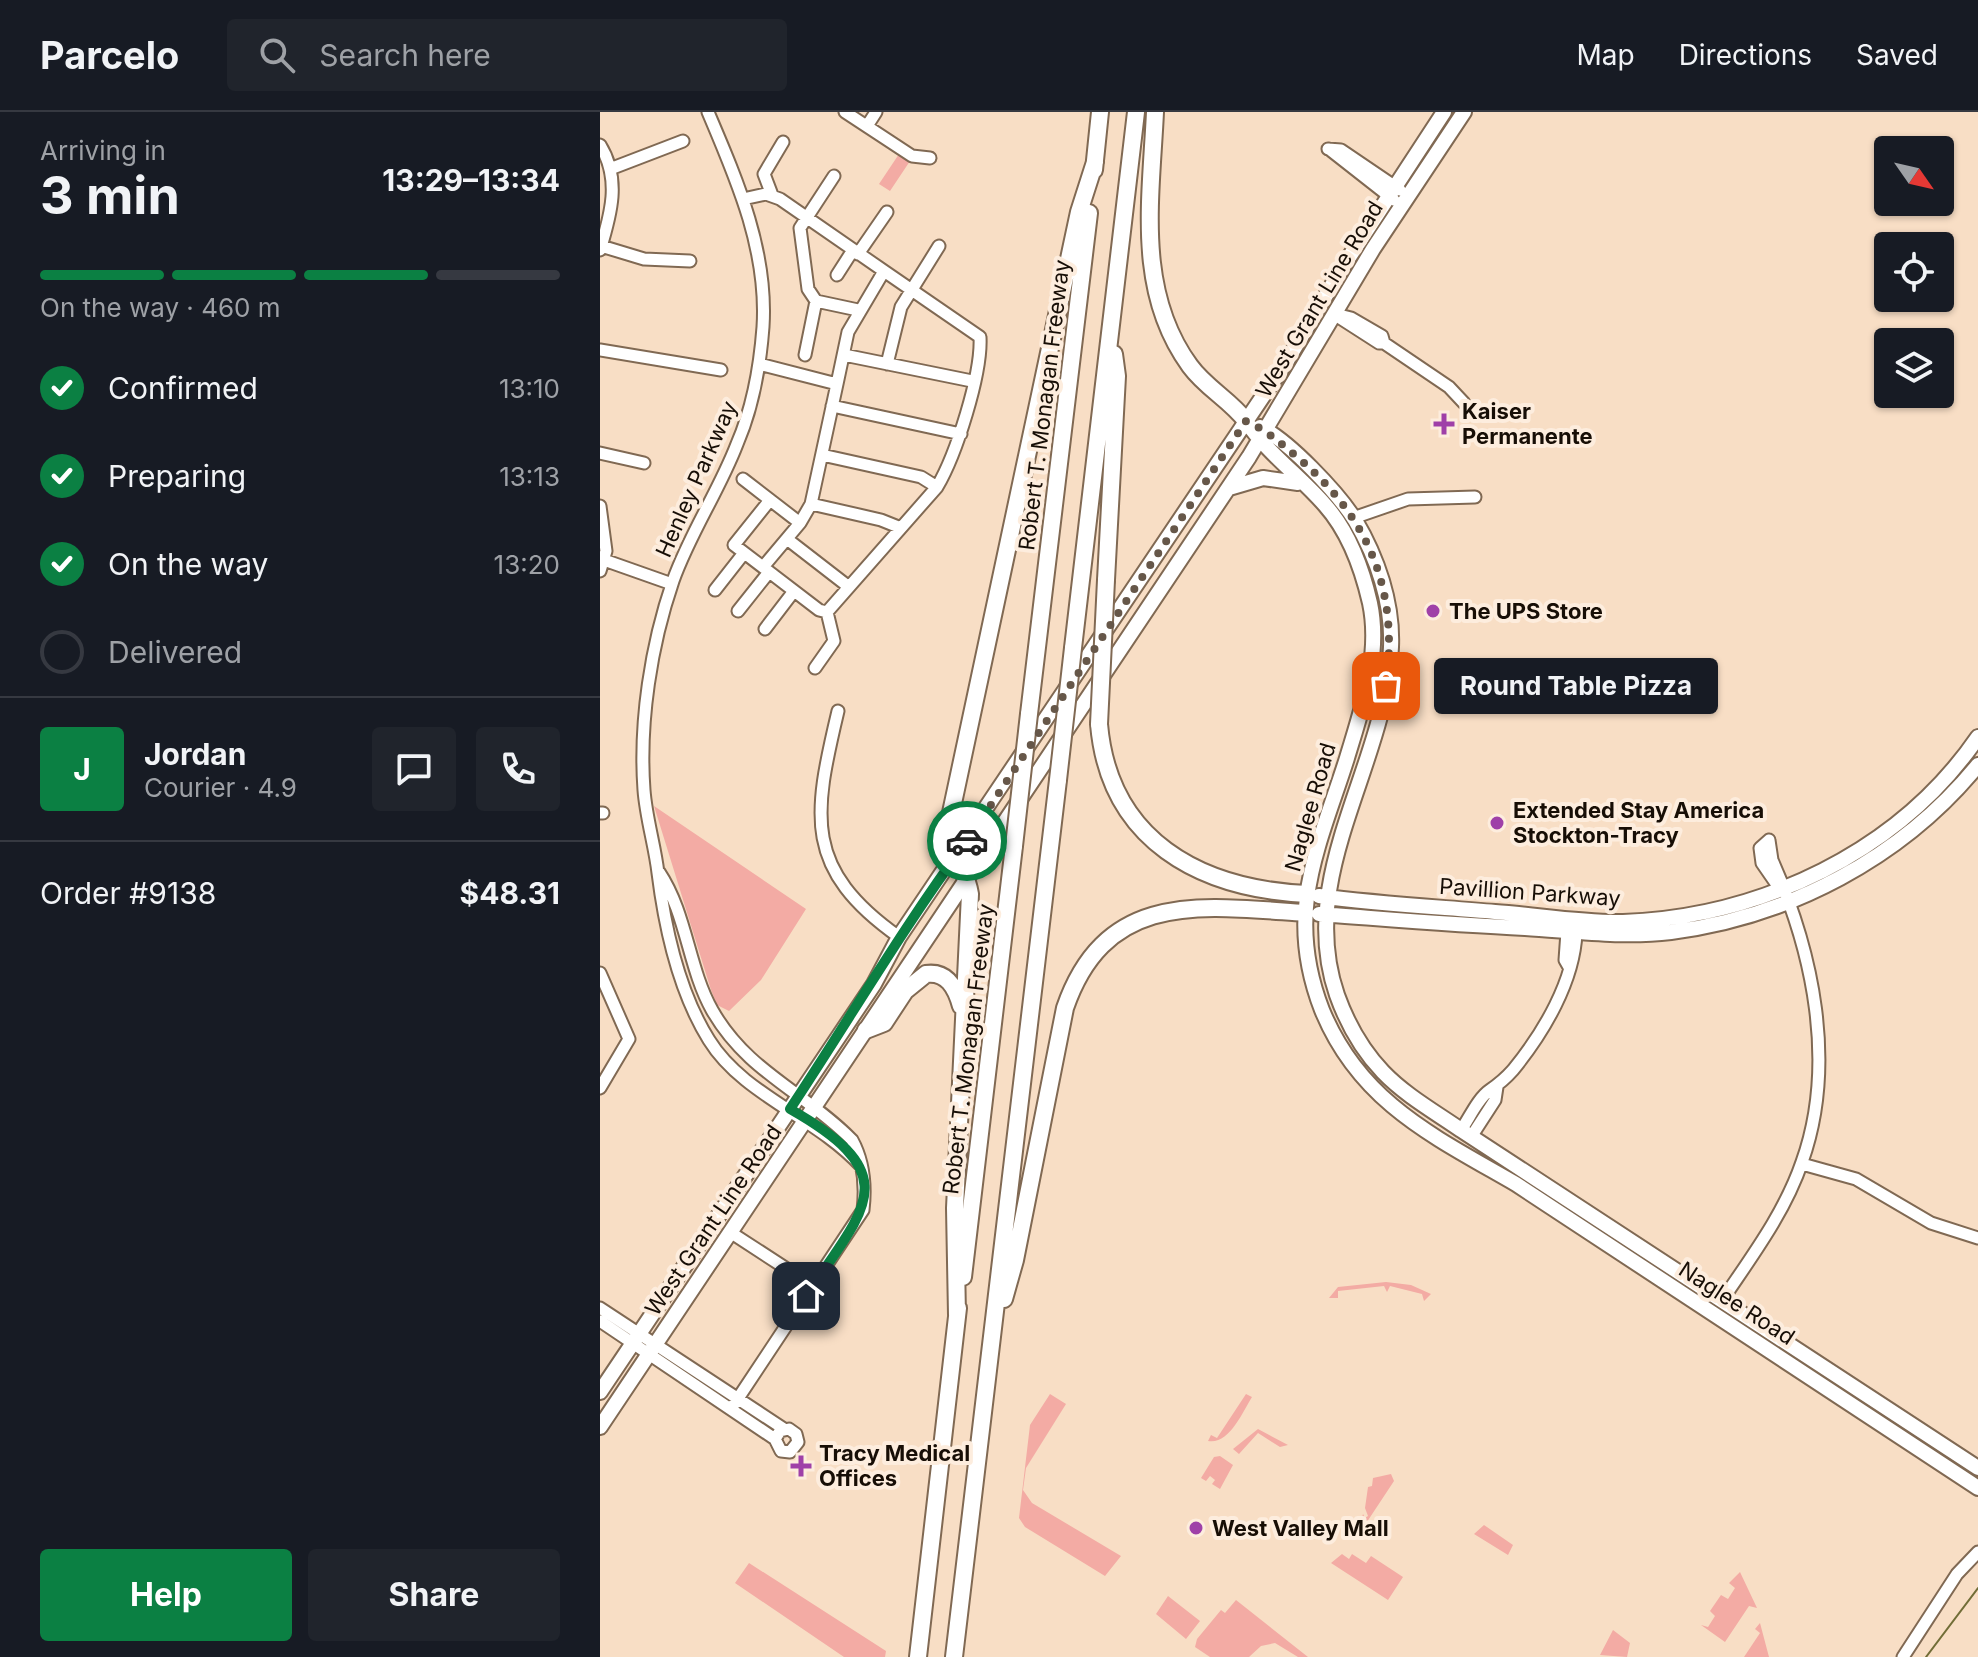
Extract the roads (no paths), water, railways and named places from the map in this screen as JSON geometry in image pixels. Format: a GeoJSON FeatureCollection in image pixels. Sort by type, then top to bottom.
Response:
{"type":"FeatureCollection","features":[{"type":"Feature","properties":{"kind":"highway","name":"Robert T. Monagan Freeway"},"geometry":{"type":"LineString","coordinates":[[918,1657],[1100,112]]}},
{"type":"Feature","properties":{"kind":"highway"},"geometry":{"type":"LineString","coordinates":[[954,1657],[1136,112]]}},
{"type":"Feature","properties":{"kind":"highway"},"geometry":{"type":"LineString","coordinates":[[1155,112],[1150,250],[1157,299],[1174,342],[1189,366],[1246,421]]}},
{"type":"Feature","properties":{"kind":"highway"},"geometry":{"type":"LineString","coordinates":[[957,1315],[954,1261],[970,894],[968,877],[949,831],[951,813],[1079,212],[1095,162]]}},
{"type":"Feature","properties":{"kind":"highway"},"geometry":{"type":"LineString","coordinates":[[1111,324],[1117,376],[1099,724],[1103,751],[1117,793],[1144,832],[1166,852],[1222,880],[1307,894]]}},
{"type":"Feature","properties":{"kind":"highway"},"geometry":{"type":"LineString","coordinates":[[993,1326],[1015,1260],[1065,1008],[1073,983],[1088,960],[1118,930],[1167,911],[1211,907],[1305,913]]}},
{"type":"Feature","properties":{"kind":"highway"},"geometry":{"type":"LineString","coordinates":[[866,1030],[884,1023],[905,991],[926,974],[943,976],[952,983],[963,1013]]}},
{"type":"Feature","properties":{"kind":"main road","name":"West Grant Line Road"},"geometry":{"type":"LineString","coordinates":[[600,1427],[1263,436],[1335,314],[1444,112]]}},
{"type":"Feature","properties":{"kind":"main road","name":"West Grant Line Road"},"geometry":{"type":"LineString","coordinates":[[600,1392],[874,984],[899,937],[1246,421],[1398,196],[1464,112]]}},
{"type":"Feature","properties":{"kind":"main road","name":"Naglee Road"},"geometry":{"type":"LineString","coordinates":[[1246,421],[1332,489],[1353,518],[1377,566],[1386,599],[1391,646],[1386,686],[1327,897],[1328,961],[1352,1030],[1384,1073],[1466,1134],[1978,1468]]}},
{"type":"Feature","properties":{"kind":"main road","name":"Naglee Road"},"geometry":{"type":"LineString","coordinates":[[1263,436],[1340,525],[1360,566],[1371,608],[1373,644],[1365,696],[1307,894],[1305,913],[1307,957],[1316,995],[1342,1051],[1377,1095],[1456,1151],[1516,1184],[1978,1488]]}},
{"type":"Feature","properties":{"kind":"main road"},"geometry":{"type":"LineString","coordinates":[[1229,488],[1273,477],[1305,485]]}},
{"type":"Feature","properties":{"kind":"main road","name":"Pavillion Parkway"},"geometry":{"type":"LineString","coordinates":[[1305,913],[1571,932],[1668,932],[1711,925],[1784,895],[1847,858],[1914,809],[1978,737]]}},
{"type":"Feature","properties":{"kind":"main road","name":"Pavillion Parkway"},"geometry":{"type":"LineString","coordinates":[[1307,894],[1615,922],[1662,918],[1732,905],[1825,886],[1881,854],[1929,818],[1978,765]]}},
{"type":"Feature","properties":{"kind":"main road"},"geometry":{"type":"LineString","coordinates":[[899,937],[902,976]]}},
{"type":"Feature","properties":{"kind":"street","name":"Henley Parkway"},"geometry":{"type":"LineString","coordinates":[[708,112],[743,199],[757,245],[762,291],[759,364],[737,446],[672,584],[654,660],[643,766],[660,896],[681,977],[708,1039],[739,1076],[794,1103]]}},
{"type":"Feature","properties":{"kind":"street"},"geometry":{"type":"LineString","coordinates":[[845,112],[912,156],[930,158]]}},
{"type":"Feature","properties":{"kind":"street"},"geometry":{"type":"LineString","coordinates":[[867,126],[876,112]]}},
{"type":"Feature","properties":{"kind":"street"},"geometry":{"type":"LineString","coordinates":[[610,169],[683,141]]}},
{"type":"Feature","properties":{"kind":"street"},"geometry":{"type":"LineString","coordinates":[[783,142],[764,174],[772,195],[980,337],[954,458],[937,487],[827,612]]}},
{"type":"Feature","properties":{"kind":"street"},"geometry":{"type":"LineString","coordinates":[[600,145],[610,169],[612,206],[601,248],[644,259],[690,261]]}},
{"type":"Feature","properties":{"kind":"street"},"geometry":{"type":"LineString","coordinates":[[1328,149],[1341,150],[1398,196],[1328,149]]}},
{"type":"Feature","properties":{"kind":"street"},"geometry":{"type":"LineString","coordinates":[[834,176],[800,228],[808,289],[816,301],[858,310]]}},
{"type":"Feature","properties":{"kind":"street"},"geometry":{"type":"LineString","coordinates":[[743,199],[772,195]]}},
{"type":"Feature","properties":{"kind":"street"},"geometry":{"type":"LineString","coordinates":[[837,275],[887,212]]}},
{"type":"Feature","properties":{"kind":"street"},"geometry":{"type":"LineString","coordinates":[[887,364],[901,307],[939,246]]}},
{"type":"Feature","properties":{"kind":"street"},"geometry":{"type":"LineString","coordinates":[[738,611],[811,504],[844,355],[858,310],[884,271]]}},
{"type":"Feature","properties":{"kind":"street"},"geometry":{"type":"LineString","coordinates":[[805,355],[816,301]]}},
{"type":"Feature","properties":{"kind":"street"},"geometry":{"type":"LineString","coordinates":[[1335,314],[1351,318],[1382,336],[1384,343],[1449,387],[1464,403]]}},
{"type":"Feature","properties":{"kind":"street"},"geometry":{"type":"LineString","coordinates":[[600,350],[721,370]]}},
{"type":"Feature","properties":{"kind":"street"},"geometry":{"type":"LineString","coordinates":[[844,355],[972,381]]}},
{"type":"Feature","properties":{"kind":"street"},"geometry":{"type":"LineString","coordinates":[[759,364],[837,384]]}},
{"type":"Feature","properties":{"kind":"street"},"geometry":{"type":"LineString","coordinates":[[832,406],[961,434]]}},
{"type":"Feature","properties":{"kind":"street"},"geometry":{"type":"LineString","coordinates":[[600,453],[644,463]]}},
{"type":"Feature","properties":{"kind":"street"},"geometry":{"type":"LineString","coordinates":[[822,455],[921,477],[937,487]]}},
{"type":"Feature","properties":{"kind":"street"},"geometry":{"type":"LineString","coordinates":[[743,479],[800,523]]}},
{"type":"Feature","properties":{"kind":"street"},"geometry":{"type":"LineString","coordinates":[[1353,518],[1408,499],[1475,497]]}},
{"type":"Feature","properties":{"kind":"street"},"geometry":{"type":"LineString","coordinates":[[770,500],[734,545],[827,612],[834,641],[815,668]]}},
{"type":"Feature","properties":{"kind":"street"},"geometry":{"type":"LineString","coordinates":[[811,504],[881,520],[901,528]]}},
{"type":"Feature","properties":{"kind":"street"},"geometry":{"type":"LineString","coordinates":[[600,506],[602,566],[672,584]]}},
{"type":"Feature","properties":{"kind":"street"},"geometry":{"type":"LineString","coordinates":[[787,539],[849,587]]}},
{"type":"Feature","properties":{"kind":"street"},"geometry":{"type":"LineString","coordinates":[[715,590],[744,553]]}},
{"type":"Feature","properties":{"kind":"street"},"geometry":{"type":"LineString","coordinates":[[765,629],[794,591]]}},
{"type":"Feature","properties":{"kind":"street"},"geometry":{"type":"LineString","coordinates":[[838,711],[821,791],[820,822],[824,846],[848,895],[899,937]]}},
{"type":"Feature","properties":{"kind":"street"},"geometry":{"type":"LineString","coordinates":[[658,872],[674,894],[711,1008],[731,1039],[757,1068],[810,1114],[861,1166],[865,1190],[863,1210],[734,1405]]}},
{"type":"Feature","properties":{"kind":"street"},"geometry":{"type":"LineString","coordinates":[[1723,1299],[1783,1204],[1802,1164],[1816,1093],[1820,1034],[1810,979],[1784,895]]}},
{"type":"Feature","properties":{"kind":"street"},"geometry":{"type":"LineString","coordinates":[[1466,1134],[1495,1100],[1497,1087],[1515,1068],[1566,985],[1569,967],[1565,960],[1571,932]]}},
{"type":"Feature","properties":{"kind":"street"},"geometry":{"type":"LineString","coordinates":[[600,973],[629,1039],[600,1088]]}},
{"type":"Feature","properties":{"kind":"street"},"geometry":{"type":"LineString","coordinates":[[1802,1164],[1856,1179],[1931,1223],[1978,1238]]}},
{"type":"Feature","properties":{"kind":"street"},"geometry":{"type":"LineString","coordinates":[[730,1232],[813,1286]]}},
{"type":"Feature","properties":{"kind":"street"},"geometry":{"type":"LineString","coordinates":[[600,1308],[636,1339],[734,1405],[775,1439],[781,1451],[790,1452],[797,1447],[796,1434],[734,1405]]}},
{"type":"Feature","properties":{"kind":"street"},"geometry":{"type":"LineString","coordinates":[[600,1321],[636,1339]]}},
{"type":"Feature","properties":{"kind":"street"},"geometry":{"type":"LineString","coordinates":[[775,1439],[784,1429]]}},
{"type":"Feature","properties":{"kind":"street"},"geometry":{"type":"LineString","coordinates":[[1903,1657],[1957,1574],[1978,1552]]}},
{"type":"Feature","properties":{"kind":"waterway"},"geometry":{"type":"LineString","coordinates":[[1926,1657],[1978,1588]]}},
{"type":"Feature","properties":{"kind":"place","name":"Kaiser Permanente"},"geometry":{"type":"Point","coordinates":[1444,424]}},
{"type":"Feature","properties":{"kind":"place","name":"The UPS Store"},"geometry":{"type":"Point","coordinates":[1433,611]}},
{"type":"Feature","properties":{"kind":"place","name":"Round Table Pizza"},"geometry":{"type":"Point","coordinates":[1386,686]}},
{"type":"Feature","properties":{"kind":"place","name":"Extended Stay America Stockton-Tracy"},"geometry":{"type":"Point","coordinates":[1497,823]}},
{"type":"Feature","properties":{"kind":"place","name":"Tracy Medical Offices"},"geometry":{"type":"Point","coordinates":[801,1466]}},
{"type":"Feature","properties":{"kind":"place","name":"West Valley Mall"},"geometry":{"type":"Point","coordinates":[1196,1528]}}]}
